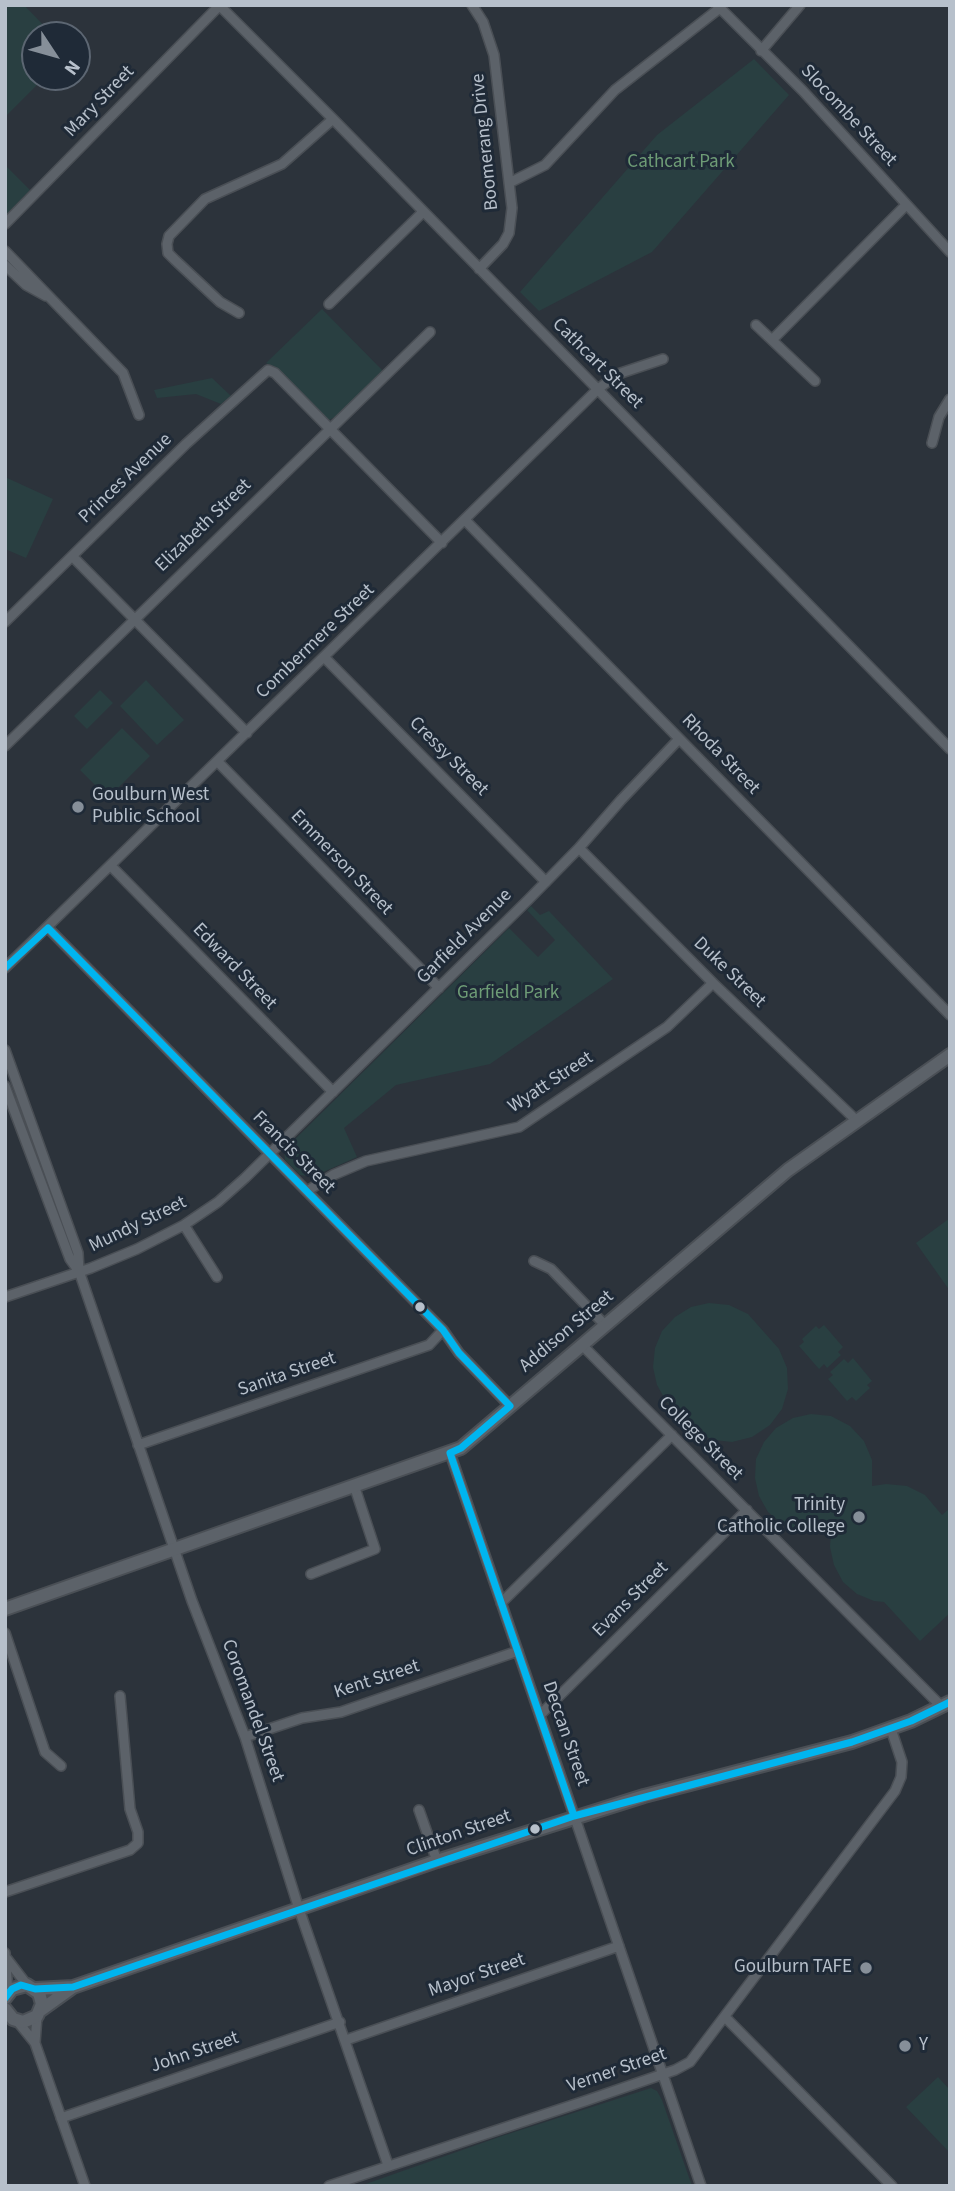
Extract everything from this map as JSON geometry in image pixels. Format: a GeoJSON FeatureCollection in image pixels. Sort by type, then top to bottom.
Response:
{"type":"FeatureCollection","features":[{"type":"Feature","properties":{"kind":"street","name":"Cathcart Street"},"geometry":{"type":"LineString","coordinates":[[219,5],[333,118],[950,749]]}},
{"type":"Feature","properties":{"kind":"street","name":"Mary Street"},"geometry":{"type":"LineString","coordinates":[[5,224],[219,5]]}},
{"type":"Feature","properties":{"kind":"street","name":"Boomerang Drive"},"geometry":{"type":"LineString","coordinates":[[472,5],[483,22],[494,55],[512,219],[503,244],[479,269]]}},
{"type":"Feature","properties":{"kind":"street"},"geometry":{"type":"LineString","coordinates":[[761,51],[800,5]]}},
{"type":"Feature","properties":{"kind":"street"},"geometry":{"type":"LineString","coordinates":[[509,183],[545,165],[615,90],[719,7]]}},
{"type":"Feature","properties":{"kind":"street","name":"Slocombe Street"},"geometry":{"type":"LineString","coordinates":[[719,7],[803,92],[950,252]]}},
{"type":"Feature","properties":{"kind":"street"},"geometry":{"type":"LineString","coordinates":[[239,313],[220,302],[175,260],[169,253],[169,236],[205,200],[282,164],[333,118]]}},
{"type":"Feature","properties":{"kind":"street"},"geometry":{"type":"LineString","coordinates":[[772,340],[906,205]]}},
{"type":"Feature","properties":{"kind":"street"},"geometry":{"type":"LineString","coordinates":[[329,304],[424,212]]}},
{"type":"Feature","properties":{"kind":"street"},"geometry":{"type":"LineString","coordinates":[[5,251],[123,373],[128,380],[139,415]]}},
{"type":"Feature","properties":{"kind":"street"},"geometry":{"type":"LineString","coordinates":[[5,265],[26,285],[48,297]]}},
{"type":"Feature","properties":{"kind":"street"},"geometry":{"type":"LineString","coordinates":[[756,325],[815,381]]}},
{"type":"Feature","properties":{"kind":"street","name":"Elizabeth Street"},"geometry":{"type":"LineString","coordinates":[[5,746],[429,332]]}},
{"type":"Feature","properties":{"kind":"street","name":"Combermere Street"},"geometry":{"type":"LineString","coordinates":[[5,968],[598,389],[618,374],[663,359]]}},
{"type":"Feature","properties":{"kind":"street","name":"Princes Avenue"},"geometry":{"type":"LineString","coordinates":[[5,622],[263,372],[268,370],[275,373],[330,429]]}},
{"type":"Feature","properties":{"kind":"street"},"geometry":{"type":"LineString","coordinates":[[932,443],[939,417],[950,399]]}},
{"type":"Feature","properties":{"kind":"street"},"geometry":{"type":"LineString","coordinates":[[330,429],[442,543]]}},
{"type":"Feature","properties":{"kind":"street","name":"Rhoda Street"},"geometry":{"type":"LineString","coordinates":[[466,520],[950,1015]]}},
{"type":"Feature","properties":{"kind":"street"},"geometry":{"type":"LineString","coordinates":[[72,556],[247,733]]}},
{"type":"Feature","properties":{"kind":"street","name":"Cressy Street"},"geometry":{"type":"LineString","coordinates":[[325,657],[546,881]]}},
{"type":"Feature","properties":{"kind":"street","name":"Garfield Avenue"},"geometry":{"type":"LineString","coordinates":[[269,1154],[579,848],[679,739]]}},
{"type":"Feature","properties":{"kind":"street","name":"Emmerson Street"},"geometry":{"type":"LineString","coordinates":[[218,762],[439,988]]}},
{"type":"Feature","properties":{"kind":"street","name":"Duke Street"},"geometry":{"type":"LineString","coordinates":[[579,848],[712,983],[857,1121]]}},
{"type":"Feature","properties":{"kind":"street","name":"Edward Street"},"geometry":{"type":"LineString","coordinates":[[111,866],[332,1092]]}},
{"type":"Feature","properties":{"kind":"street","name":"Francis Street"},"geometry":{"type":"LineString","coordinates":[[48,928],[443,1330],[459,1353],[510,1406]]}},
{"type":"Feature","properties":{"kind":"street","name":"Wyatt Street"},"geometry":{"type":"LineString","coordinates":[[307,1191],[333,1175],[366,1161],[519,1127],[667,1027],[712,983]]}},
{"type":"Feature","properties":{"kind":"street","name":"Coromandel Street"},"geometry":{"type":"LineString","coordinates":[[5,1050],[9,1075],[36,1135],[78,1252],[79,1272]]}},
{"type":"Feature","properties":{"kind":"street","name":"Addison Street"},"geometry":{"type":"LineString","coordinates":[[5,1609],[450,1453],[465,1445],[788,1170],[950,1055]]}},
{"type":"Feature","properties":{"kind":"street","name":"Coromandel Street"},"geometry":{"type":"LineString","coordinates":[[5,1086],[70,1259],[79,1272],[174,1548],[245,1737],[299,1909],[388,2165]]}},
{"type":"Feature","properties":{"kind":"street"},"geometry":{"type":"LineString","coordinates":[[25,1140],[36,1135]]}},
{"type":"Feature","properties":{"kind":"street","name":"Mundy Street"},"geometry":{"type":"LineString","coordinates":[[5,1297],[137,1249],[184,1225],[218,1202],[269,1154]]}},
{"type":"Feature","properties":{"kind":"street"},"geometry":{"type":"LineString","coordinates":[[48,1200],[58,1196]]}},
{"type":"Feature","properties":{"kind":"street"},"geometry":{"type":"LineString","coordinates":[[184,1225],[217,1277]]}},
{"type":"Feature","properties":{"kind":"street"},"geometry":{"type":"LineString","coordinates":[[534,1261],[551,1269],[605,1325]]}},
{"type":"Feature","properties":{"kind":"street","name":"Sanita Street"},"geometry":{"type":"LineString","coordinates":[[138,1445],[429,1345],[443,1330]]}},
{"type":"Feature","properties":{"kind":"street","name":"College Street"},"geometry":{"type":"LineString","coordinates":[[582,1345],[946,1704]]}},
{"type":"Feature","properties":{"kind":"street"},"geometry":{"type":"LineString","coordinates":[[501,1603],[672,1435]]}},
{"type":"Feature","properties":{"kind":"street","name":"Deccan Street"},"geometry":{"type":"LineString","coordinates":[[450,1453],[701,2186]]}},
{"type":"Feature","properties":{"kind":"street"},"geometry":{"type":"LineString","coordinates":[[311,1573],[375,1549],[354,1486]]}},
{"type":"Feature","properties":{"kind":"street","name":"Evans Street"},"geometry":{"type":"LineString","coordinates":[[540,1715],[747,1510]]}},
{"type":"Feature","properties":{"kind":"street"},"geometry":{"type":"LineString","coordinates":[[5,1633],[45,1752],[61,1766]]}},
{"type":"Feature","properties":{"kind":"street","name":"Kent Street"},"geometry":{"type":"LineString","coordinates":[[245,1737],[302,1718],[341,1712],[518,1651]]}},
{"type":"Feature","properties":{"kind":"street"},"geometry":{"type":"LineString","coordinates":[[5,1892],[136,1846],[140,1840],[130,1809],[120,1696]]}},
{"type":"Feature","properties":{"kind":"street","name":"Clinton Street"},"geometry":{"type":"LineString","coordinates":[[10,2017],[28,2022],[73,1987],[437,1861],[574,1816],[852,1742],[891,1729],[946,1704]]}},
{"type":"Feature","properties":{"kind":"street","name":"Verner Street"},"geometry":{"type":"LineString","coordinates":[[329,2186],[690,2062],[895,1791],[901,1777],[902,1762],[891,1729]]}},
{"type":"Feature","properties":{"kind":"street"},"geometry":{"type":"LineString","coordinates":[[419,1810],[437,1861]]}},
{"type":"Feature","properties":{"kind":"street","name":"Mayor Street"},"geometry":{"type":"LineString","coordinates":[[346,2040],[619,1946]]}},
{"type":"Feature","properties":{"kind":"street"},"geometry":{"type":"LineString","coordinates":[[6,1955],[41,1999],[36,2043],[85,2186]]}},
{"type":"Feature","properties":{"kind":"street"},"geometry":{"type":"LineString","coordinates":[[6,1955],[7,1995]]}},
{"type":"Feature","properties":{"kind":"street","name":"Clinton Street"},"geometry":{"type":"LineString","coordinates":[[7,1995],[16,1986],[73,1987]]}},
{"type":"Feature","properties":{"kind":"street"},"geometry":{"type":"LineString","coordinates":[[10,2017],[36,2043]]}},
{"type":"Feature","properties":{"kind":"street"},"geometry":{"type":"LineString","coordinates":[[725,2017],[892,2186]]}},
{"type":"Feature","properties":{"kind":"street","name":"John Street"},"geometry":{"type":"LineString","coordinates":[[61,2118],[340,2022]]}},
{"type":"Feature","properties":{"kind":"green space"},"geometry":{"type":"Polygon","coordinates":[[[5,5],[24,5],[39,21],[21,21],[21,91],[31,91],[5,117],[5,5]]]}},
{"type":"Feature","properties":{"kind":"green space","name":"Cathcart Park"},"geometry":{"type":"Polygon","coordinates":[[[754,59],[789,95],[652,252],[539,311],[520,292],[657,135],[754,59]]]}},
{"type":"Feature","properties":{"kind":"green space"},"geometry":{"type":"Polygon","coordinates":[[[5,165],[30,190],[5,216],[5,165]]]}},
{"type":"Feature","properties":{"kind":"green space"},"geometry":{"type":"Polygon","coordinates":[[[322,309],[383,371],[337,416],[329,420],[275,367],[266,363],[322,309]]]}},
{"type":"Feature","properties":{"kind":"green space"},"geometry":{"type":"Polygon","coordinates":[[[212,378],[231,396],[221,404],[196,394],[157,398],[154,390],[212,378]]]}},
{"type":"Feature","properties":{"kind":"green space"},"geometry":{"type":"Polygon","coordinates":[[[5,477],[53,499],[26,558],[5,549],[5,477]]]}},
{"type":"Feature","properties":{"kind":"green space"},"geometry":{"type":"Polygon","coordinates":[[[146,680],[184,720],[157,745],[120,706],[146,680]]]}},
{"type":"Feature","properties":{"kind":"green space"},"geometry":{"type":"Polygon","coordinates":[[[100,690],[113,703],[87,729],[74,716],[100,690]]]}},
{"type":"Feature","properties":{"kind":"green space"},"geometry":{"type":"Polygon","coordinates":[[[122,728],[150,756],[108,798],[80,770],[122,728]]]}},
{"type":"Feature","properties":{"kind":"green space","name":"Garfield Park"},"geometry":{"type":"Polygon","coordinates":[[[531,906],[540,915],[549,911],[613,979],[490,1064],[396,1085],[344,1128],[357,1157],[312,1177],[300,1175],[285,1160],[284,1150],[509,928],[538,957],[555,940],[527,910],[531,906]]]}},
{"type":"Feature","properties":{"kind":"green space"},"geometry":{"type":"Polygon","coordinates":[[[950,1218],[950,1291],[916,1243],[950,1218]]]}},
{"type":"Feature","properties":{"kind":"green space"},"geometry":{"type":"Polygon","coordinates":[[[709,1303],[729,1305],[748,1314],[779,1349],[787,1368],[788,1389],[782,1409],[770,1425],[752,1437],[732,1442],[714,1440],[696,1433],[666,1401],[657,1385],[653,1367],[655,1348],[662,1331],[675,1317],[691,1307],[709,1303]]]}},
{"type":"Feature","properties":{"kind":"green space"},"geometry":{"type":"Polygon","coordinates":[[[824,1325],[843,1347],[838,1352],[841,1355],[827,1368],[824,1364],[819,1369],[799,1346],[804,1342],[802,1339],[816,1326],[819,1329],[824,1325]]]}},
{"type":"Feature","properties":{"kind":"green space"},"geometry":{"type":"Polygon","coordinates":[[[853,1358],[872,1381],[867,1385],[870,1388],[856,1401],[852,1397],[847,1401],[828,1379],[833,1375],[830,1372],[844,1359],[848,1363],[853,1358]]]}},
{"type":"Feature","properties":{"kind":"green space"},"geometry":{"type":"Polygon","coordinates":[[[811,1414],[831,1416],[850,1426],[864,1441],[872,1460],[872,1486],[907,1486],[925,1495],[942,1515],[950,1508],[950,1613],[920,1641],[884,1602],[857,1594],[843,1582],[834,1565],[830,1547],[831,1531],[818,1534],[799,1532],[782,1524],[768,1512],[759,1496],[755,1478],[756,1459],[764,1442],[776,1428],[793,1418],[811,1414]]]}},
{"type":"Feature","properties":{"kind":"green space"},"geometry":{"type":"Polygon","coordinates":[[[938,2077],[950,2090],[950,2153],[906,2107],[938,2077]]]}},
{"type":"Feature","properties":{"kind":"green space"},"geometry":{"type":"Polygon","coordinates":[[[651,2088],[657,2091],[662,2100],[692,2186],[360,2186],[502,2136],[651,2088]]]}},
{"type":"Feature","properties":{"kind":"transit line"},"geometry":{"type":"LineString","coordinates":[[5,968],[48,928],[443,1330],[459,1353],[510,1406],[461,1448],[450,1453],[574,1816]]}},
{"type":"Feature","properties":{"kind":"transit line"},"geometry":{"type":"LineString","coordinates":[[5,1998],[12,1989],[21,1985],[35,1989],[73,1987],[574,1816],[852,1742],[911,1721],[950,1702]]}},
{"type":"Feature","properties":{"kind":"place","name":"Goulburn West Public School"},"geometry":{"type":"Point","coordinates":[78,807]}},
{"type":"Feature","properties":{"kind":"place","name":"Trinity Catholic College"},"geometry":{"type":"Point","coordinates":[859,1517]}},
{"type":"Feature","properties":{"kind":"place","name":"Goulburn TAFE"},"geometry":{"type":"Point","coordinates":[866,1968]}},
{"type":"Feature","properties":{"kind":"place","name":"Y"},"geometry":{"type":"Point","coordinates":[905,2046]}}]}
